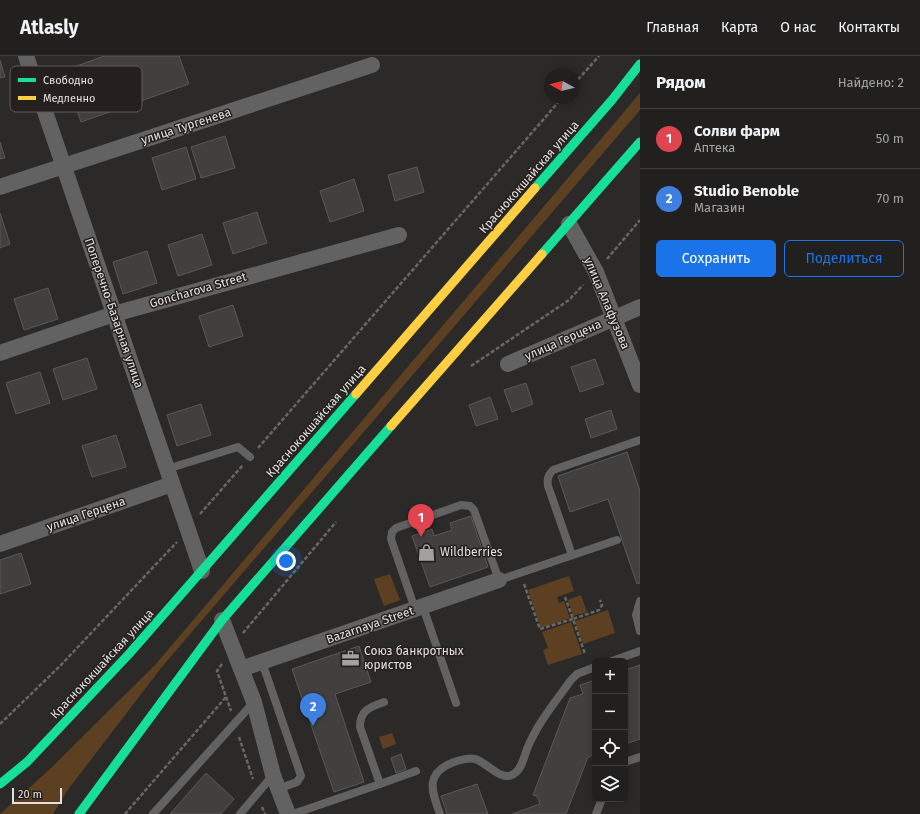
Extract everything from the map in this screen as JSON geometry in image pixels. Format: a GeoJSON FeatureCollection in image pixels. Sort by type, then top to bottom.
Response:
{"type":"FeatureCollection","features":[{"type":"Feature","properties":{"kind":"main road","name":"Краснококшайская улица"},"geometry":{"type":"LineString","coordinates":[[0,784],[27,762],[129,654],[612,100],[640,64]]}},
{"type":"Feature","properties":{"kind":"main road"},"geometry":{"type":"LineString","coordinates":[[79,814],[222,620],[640,142]]}},
{"type":"Feature","properties":{"kind":"street","name":"Поперечно-Базарная улица"},"geometry":{"type":"LineString","coordinates":[[26,56],[29,66]]}},
{"type":"Feature","properties":{"kind":"street","name":"улица Тургенева"},"geometry":{"type":"LineString","coordinates":[[0,187],[372,65]]}},
{"type":"Feature","properties":{"kind":"street","name":"Поперечно-Базарная улица"},"geometry":{"type":"LineString","coordinates":[[45,112],[202,571]]}},
{"type":"Feature","properties":{"kind":"street","name":"улица Алафузова"},"geometry":{"type":"LineString","coordinates":[[569,224],[596,272],[640,385]]}},
{"type":"Feature","properties":{"kind":"street","name":"Goncharova Street"},"geometry":{"type":"LineString","coordinates":[[0,353],[114,314],[399,235]]}},
{"type":"Feature","properties":{"kind":"street","name":"улица Герцена"},"geometry":{"type":"LineString","coordinates":[[508,364],[640,307]]}},
{"type":"Feature","properties":{"kind":"street","name":"улица Герцена"},"geometry":{"type":"LineString","coordinates":[[0,544],[172,484]]}},
{"type":"Feature","properties":{"kind":"street","name":"Bazarnaya Street"},"geometry":{"type":"LineString","coordinates":[[241,669],[498,580]]}},
{"type":"Feature","properties":{"kind":"street"},"geometry":{"type":"LineString","coordinates":[[222,620],[254,702],[276,782],[288,814]]}},
{"type":"Feature","properties":{"kind":"lane"},"geometry":{"type":"LineString","coordinates":[[572,555],[548,486],[550,473],[553,470],[640,440]]}},
{"type":"Feature","properties":{"kind":"lane"},"geometry":{"type":"LineString","coordinates":[[167,469],[238,446],[250,457]]}},
{"type":"Feature","properties":{"kind":"lane"},"geometry":{"type":"LineString","coordinates":[[456,703],[391,539],[393,530],[460,505],[470,506],[474,510],[498,580],[617,540]]}},
{"type":"Feature","properties":{"kind":"lane"},"geometry":{"type":"LineString","coordinates":[[640,601],[636,615],[640,631]]}},
{"type":"Feature","properties":{"kind":"lane"},"geometry":{"type":"LineString","coordinates":[[620,658],[640,651]]}},
{"type":"Feature","properties":{"kind":"lane"},"geometry":{"type":"LineString","coordinates":[[240,814],[276,782],[297,782],[301,776],[262,662]]}},
{"type":"Feature","properties":{"kind":"lane"},"geometry":{"type":"LineString","coordinates":[[440,814],[432,787],[434,777],[440,769],[465,759],[472,759],[481,762],[500,775],[509,776],[515,773],[520,767],[535,731],[571,680],[578,674],[592,668]]}},
{"type":"Feature","properties":{"kind":"lane"},"geometry":{"type":"LineString","coordinates":[[153,814],[254,702]]}},
{"type":"Feature","properties":{"kind":"lane"},"geometry":{"type":"LineString","coordinates":[[380,784],[360,727],[360,721],[368,707],[384,702]]}},
{"type":"Feature","properties":{"kind":"lane"},"geometry":{"type":"LineString","coordinates":[[628,761],[640,757]]}},
{"type":"Feature","properties":{"kind":"lane"},"geometry":{"type":"LineString","coordinates":[[293,814],[416,771]]}},
{"type":"Feature","properties":{"kind":"lane"},"geometry":{"type":"LineString","coordinates":[[596,814],[601,802]]}},
{"type":"Feature","properties":{"kind":"path"},"geometry":{"type":"LineString","coordinates":[[580,77],[599,56]]}},
{"type":"Feature","properties":{"kind":"path"},"geometry":{"type":"LineString","coordinates":[[0,724],[60,666],[188,531],[202,512],[557,104]]}},
{"type":"Feature","properties":{"kind":"path"},"geometry":{"type":"LineString","coordinates":[[465,370],[569,300],[596,272],[640,220]]}},
{"type":"Feature","properties":{"kind":"path"},"geometry":{"type":"LineString","coordinates":[[232,647],[337,520]]}},
{"type":"Feature","properties":{"kind":"path"},"geometry":{"type":"LineString","coordinates":[[520,573],[540,629],[543,630],[599,610],[602,605],[600,600]]}},
{"type":"Feature","properties":{"kind":"path"},"geometry":{"type":"LineString","coordinates":[[565,596],[585,654]]}},
{"type":"Feature","properties":{"kind":"path"},"geometry":{"type":"LineString","coordinates":[[125,814],[226,696]]}},
{"type":"Feature","properties":{"kind":"shaded area"},"geometry":{"type":"Polygon","coordinates":[[[640,93],[640,110],[161,668],[67,791],[53,814],[0,814],[49,770],[155,665],[640,93]]]}},
{"type":"Feature","properties":{"kind":"shaded area"},"geometry":{"type":"Polygon","coordinates":[[[390,574],[400,600],[384,606],[374,579],[390,574]]]}},
{"type":"Feature","properties":{"kind":"shaded area"},"geometry":{"type":"Polygon","coordinates":[[[569,576],[574,591],[557,597],[559,603],[564,601],[570,618],[541,628],[528,590],[569,576]]]}},
{"type":"Feature","properties":{"kind":"shaded area"},"geometry":{"type":"Polygon","coordinates":[[[581,595],[587,612],[573,616],[568,600],[581,595]]]}},
{"type":"Feature","properties":{"kind":"shaded area"},"geometry":{"type":"Polygon","coordinates":[[[608,610],[615,633],[583,644],[575,621],[608,610]]]}},
{"type":"Feature","properties":{"kind":"shaded area"},"geometry":{"type":"Polygon","coordinates":[[[571,622],[582,654],[548,665],[543,650],[548,648],[542,632],[571,622]]]}},
{"type":"Feature","properties":{"kind":"shaded area"},"geometry":{"type":"Polygon","coordinates":[[[392,733],[396,744],[383,749],[379,737],[392,733]]]}},
{"type":"Feature","properties":{"kind":"building"},"geometry":{"type":"Polygon","coordinates":[[[104,56],[179,56],[189,84],[142,101],[142,66],[77,66],[104,56]]]}},
{"type":"Feature","properties":{"kind":"building"},"geometry":{"type":"Polygon","coordinates":[[[0,60],[5,77],[0,78],[0,60]]]}},
{"type":"Feature","properties":{"kind":"building"},"geometry":{"type":"Polygon","coordinates":[[[77,112],[109,112],[81,122],[77,112]]]}},
{"type":"Feature","properties":{"kind":"building"},"geometry":{"type":"Polygon","coordinates":[[[225,136],[235,168],[201,178],[191,147],[225,136]]]}},
{"type":"Feature","properties":{"kind":"building"},"geometry":{"type":"Polygon","coordinates":[[[0,142],[5,158],[0,159],[0,142]]]}},
{"type":"Feature","properties":{"kind":"building"},"geometry":{"type":"Polygon","coordinates":[[[186,147],[196,179],[162,190],[152,158],[186,147]]]}},
{"type":"Feature","properties":{"kind":"building"},"geometry":{"type":"Polygon","coordinates":[[[417,167],[424,192],[395,201],[388,175],[417,167]]]}},
{"type":"Feature","properties":{"kind":"building"},"geometry":{"type":"Polygon","coordinates":[[[354,179],[364,211],[330,222],[320,191],[354,179]]]}},
{"type":"Feature","properties":{"kind":"building"},"geometry":{"type":"Polygon","coordinates":[[[257,212],[267,243],[233,254],[223,223],[257,212]]]}},
{"type":"Feature","properties":{"kind":"building"},"geometry":{"type":"Polygon","coordinates":[[[0,213],[10,244],[0,248],[0,213]]]}},
{"type":"Feature","properties":{"kind":"building"},"geometry":{"type":"Polygon","coordinates":[[[202,234],[212,265],[178,276],[168,245],[202,234]]]}},
{"type":"Feature","properties":{"kind":"building"},"geometry":{"type":"Polygon","coordinates":[[[147,251],[157,283],[123,294],[113,262],[147,251]]]}},
{"type":"Feature","properties":{"kind":"building"},"geometry":{"type":"Polygon","coordinates":[[[48,288],[58,319],[24,330],[14,299],[48,288]]]}},
{"type":"Feature","properties":{"kind":"building"},"geometry":{"type":"Polygon","coordinates":[[[233,305],[243,336],[209,347],[199,316],[233,305]]]}},
{"type":"Feature","properties":{"kind":"building"},"geometry":{"type":"Polygon","coordinates":[[[87,358],[97,389],[63,400],[53,369],[87,358]]]}},
{"type":"Feature","properties":{"kind":"building"},"geometry":{"type":"Polygon","coordinates":[[[595,359],[604,384],[580,392],[571,367],[595,359]]]}},
{"type":"Feature","properties":{"kind":"building"},"geometry":{"type":"Polygon","coordinates":[[[40,372],[50,403],[16,414],[6,383],[40,372]]]}},
{"type":"Feature","properties":{"kind":"building"},"geometry":{"type":"Polygon","coordinates":[[[526,383],[533,404],[512,412],[504,390],[526,383]]]}},
{"type":"Feature","properties":{"kind":"building"},"geometry":{"type":"Polygon","coordinates":[[[490,397],[498,419],[476,426],[469,405],[490,397]]]}},
{"type":"Feature","properties":{"kind":"building"},"geometry":{"type":"Polygon","coordinates":[[[201,404],[211,435],[177,446],[167,415],[201,404]]]}},
{"type":"Feature","properties":{"kind":"building"},"geometry":{"type":"Polygon","coordinates":[[[611,410],[617,429],[591,438],[585,419],[611,410]]]}},
{"type":"Feature","properties":{"kind":"building"},"geometry":{"type":"Polygon","coordinates":[[[116,435],[126,467],[92,477],[82,446],[116,435]]]}},
{"type":"Feature","properties":{"kind":"building"},"geometry":{"type":"Polygon","coordinates":[[[627,452],[640,491],[640,583],[637,584],[608,499],[570,512],[558,476],[627,452]]]}},
{"type":"Feature","properties":{"kind":"building"},"geometry":{"type":"Polygon","coordinates":[[[471,516],[488,567],[430,587],[412,536],[432,529],[434,536],[452,530],[450,523],[471,516]]]}},
{"type":"Feature","properties":{"kind":"building"},"geometry":{"type":"Polygon","coordinates":[[[21,553],[31,584],[0,594],[0,560],[21,553]]]}},
{"type":"Feature","properties":{"kind":"building"},"geometry":{"type":"Polygon","coordinates":[[[359,646],[371,682],[335,694],[364,782],[334,792],[292,669],[359,646]]]}},
{"type":"Feature","properties":{"kind":"building"},"geometry":{"type":"Polygon","coordinates":[[[640,665],[640,739],[628,743],[628,694],[628,669],[640,665]]]}},
{"type":"Feature","properties":{"kind":"building"},"geometry":{"type":"Polygon","coordinates":[[[592,681],[592,755],[588,757],[566,814],[512,814],[540,804],[537,796],[533,795],[570,698],[583,694],[580,685],[592,681]]]}},
{"type":"Feature","properties":{"kind":"building"},"geometry":{"type":"Polygon","coordinates":[[[401,754],[406,769],[396,773],[391,758],[401,754]]]}},
{"type":"Feature","properties":{"kind":"building"},"geometry":{"type":"Polygon","coordinates":[[[206,773],[234,799],[221,814],[170,814],[206,773]]]}},
{"type":"Feature","properties":{"kind":"building"},"geometry":{"type":"Polygon","coordinates":[[[477,784],[488,814],[447,814],[441,796],[477,784]]]}},
{"type":"Feature","properties":{"kind":"traffic: fast"},"geometry":{"type":"LineString","coordinates":[[535,188],[612,100],[640,64]]}},
{"type":"Feature","properties":{"kind":"traffic: fast"},"geometry":{"type":"LineString","coordinates":[[542,254],[640,142]]}},
{"type":"Feature","properties":{"kind":"traffic: fast"},"geometry":{"type":"LineString","coordinates":[[0,784],[27,762],[129,654],[356,394]]}},
{"type":"Feature","properties":{"kind":"traffic: fast"},"geometry":{"type":"LineString","coordinates":[[79,814],[222,620],[391,426]]}},
{"type":"Feature","properties":{"kind":"traffic: slow"},"geometry":{"type":"LineString","coordinates":[[356,394],[535,188]]}},
{"type":"Feature","properties":{"kind":"traffic: slow"},"geometry":{"type":"LineString","coordinates":[[391,426],[542,254]]}},
{"type":"Feature","properties":{"kind":"place","name":"Солви фарм"},"geometry":{"type":"Point","coordinates":[421,537]}},
{"type":"Feature","properties":{"kind":"place","name":"Wildberries"},"geometry":{"type":"Point","coordinates":[427,552]}},
{"type":"Feature","properties":{"kind":"place","name":"Союз банкротных юристов"},"geometry":{"type":"Point","coordinates":[351,658]}},
{"type":"Feature","properties":{"kind":"place","name":"Studio Benoble"},"geometry":{"type":"Point","coordinates":[313,726]}}]}
